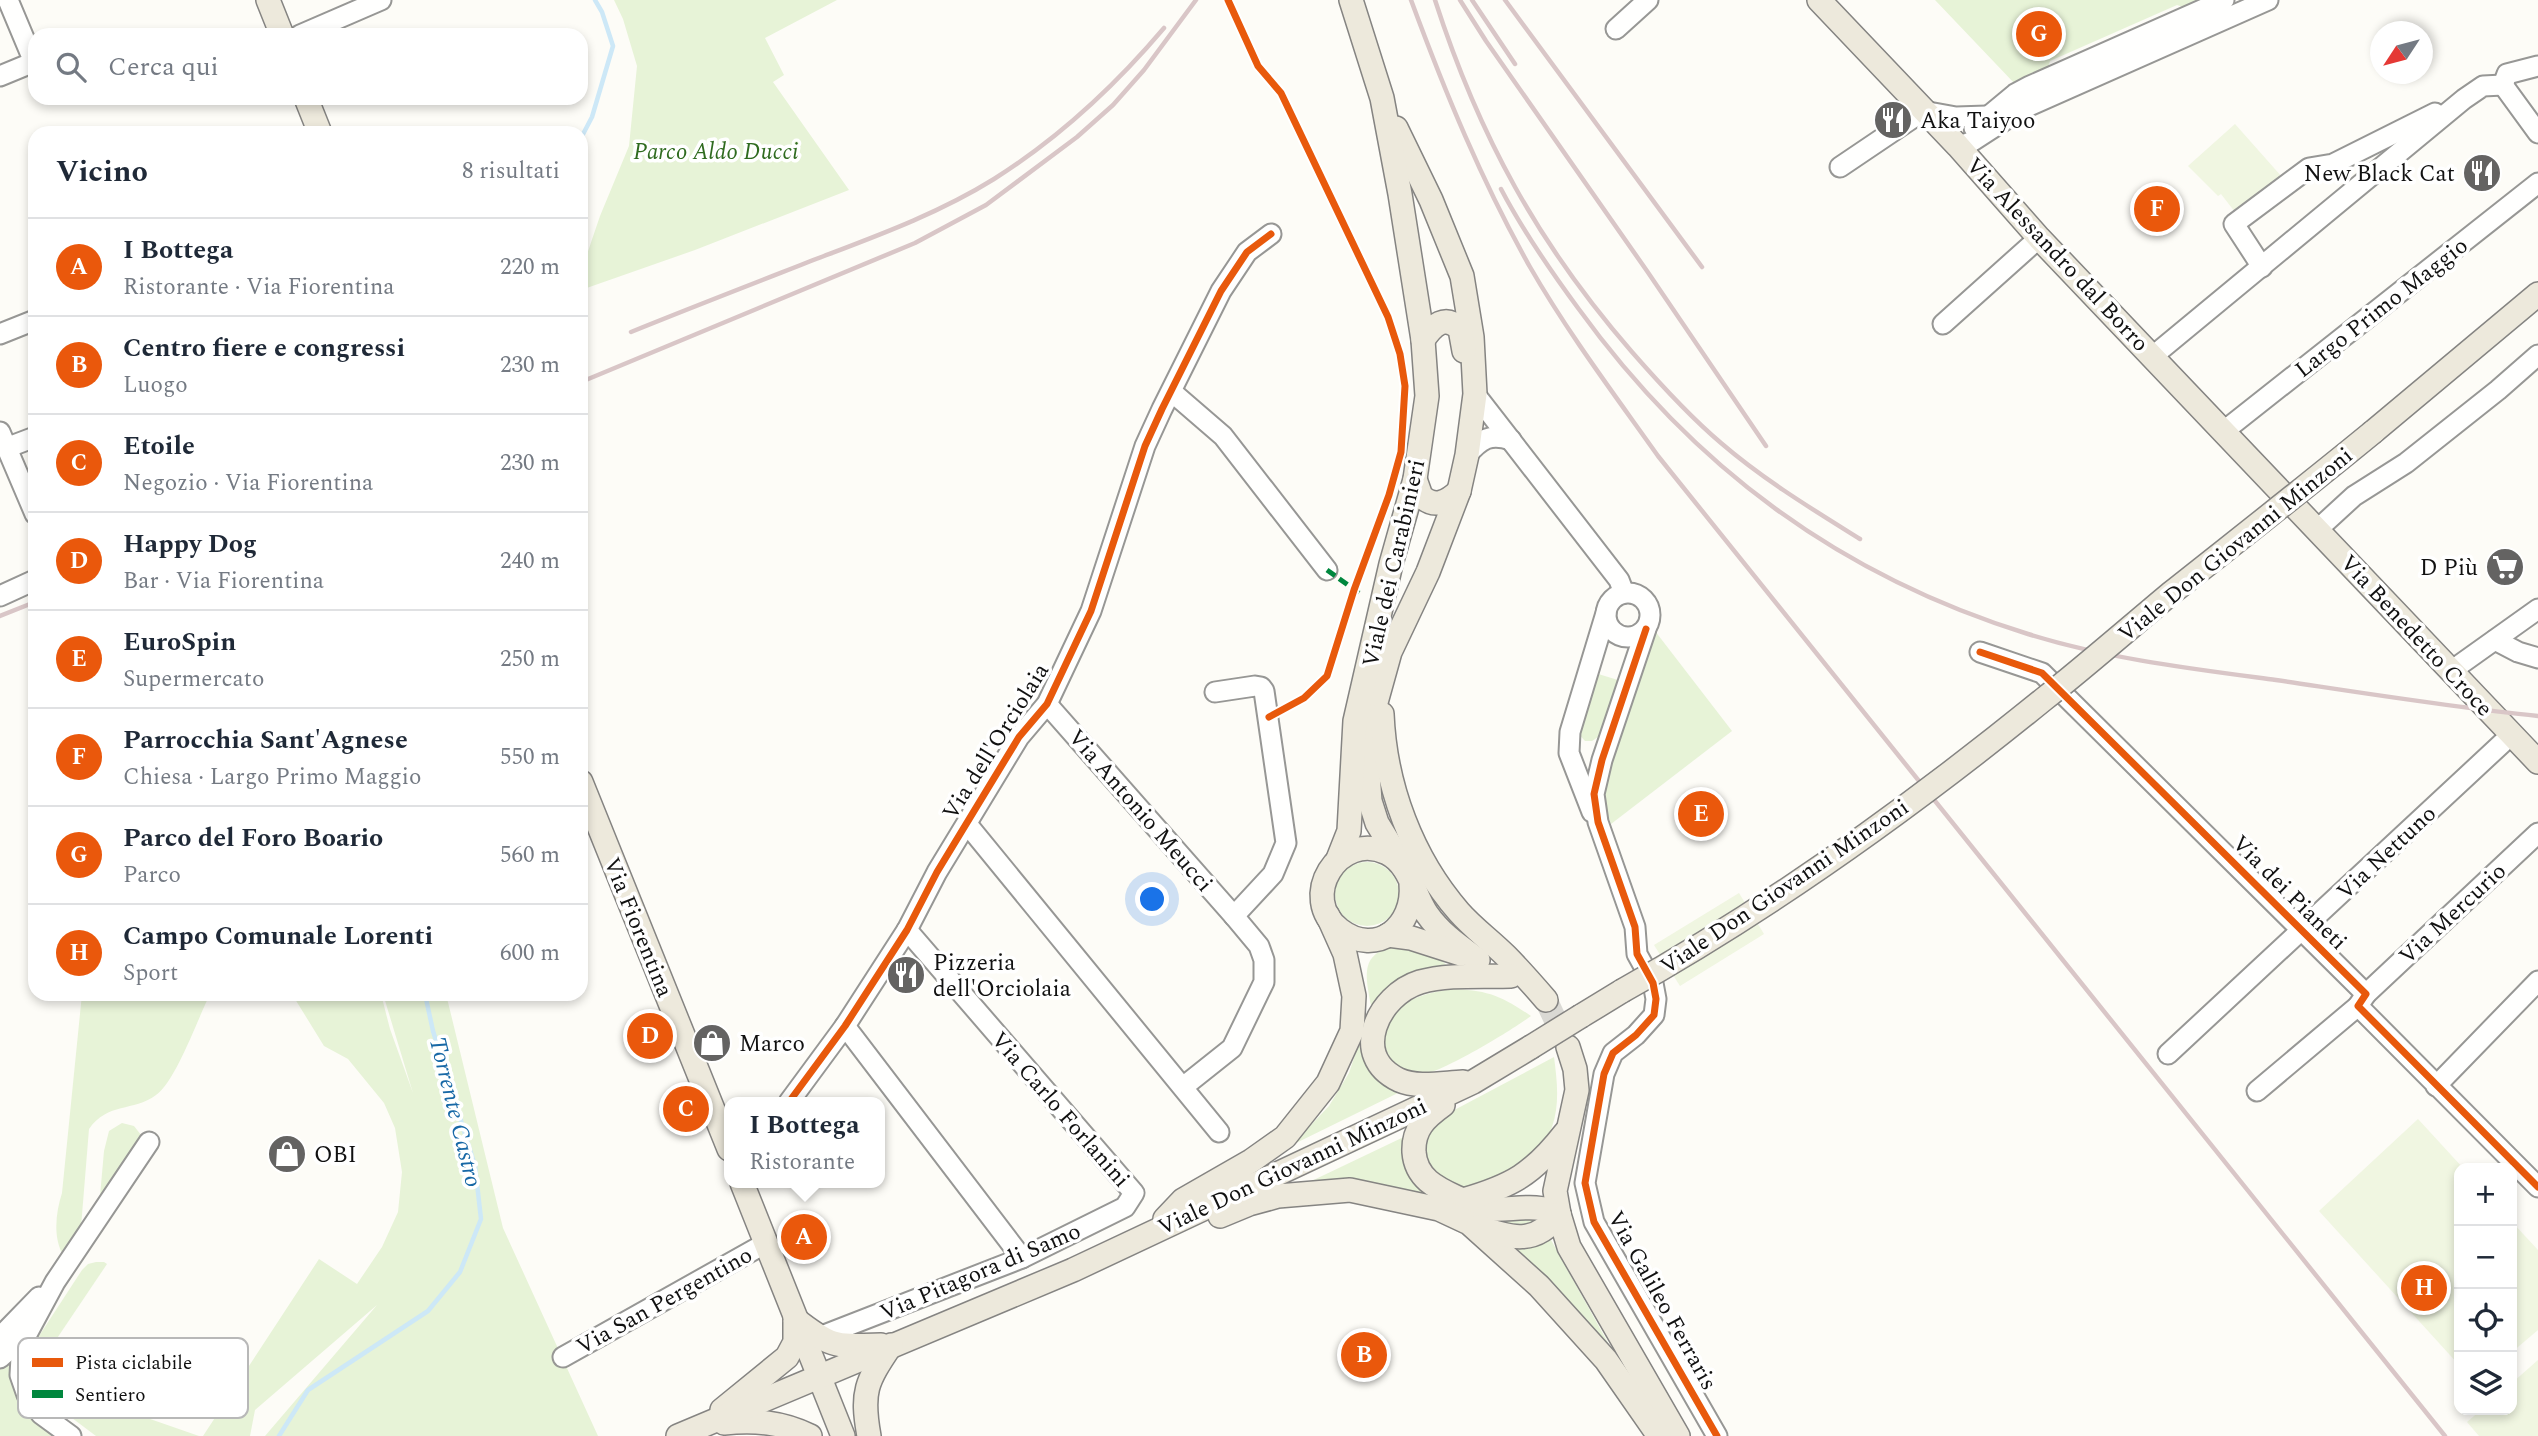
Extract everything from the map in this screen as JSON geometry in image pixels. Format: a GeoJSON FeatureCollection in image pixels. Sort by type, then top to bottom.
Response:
{"type":"FeatureCollection","features":[{"type":"Feature","properties":{"kind":"main road"},"geometry":{"type":"LineString","coordinates":[[268,0],[279,28]]}},
{"type":"Feature","properties":{"kind":"main road","name":"Viale dei Carabinieri"},"geometry":{"type":"LineString","coordinates":[[1338,859],[1349,831],[1355,721],[1391,564],[1415,479],[1427,396],[1423,340],[1382,98],[1351,0]]}},
{"type":"Feature","properties":{"kind":"main road","name":"Via Alessandro dal Borro"},"geometry":{"type":"LineString","coordinates":[[1819,0],[2296,508]]}},
{"type":"Feature","properties":{"kind":"main road","name":"Viale dei Carabinieri"},"geometry":{"type":"LineString","coordinates":[[1382,98],[1431,200],[1462,276],[1472,337],[1474,388],[1467,455],[1459,491],[1428,572],[1387,662],[1375,706],[1367,778],[1377,823],[1426,913],[1442,933],[1478,960]]}},
{"type":"Feature","properties":{"kind":"main road"},"geometry":{"type":"LineString","coordinates":[[309,105],[317,126]]}},
{"type":"Feature","properties":{"kind":"main road","name":"Viale Don Giovanni Minzoni"},"geometry":{"type":"LineString","coordinates":[[703,1425],[1073,1270],[1473,1082],[1699,946],[1821,868],[1932,787],[2045,699],[2538,294]]}},
{"type":"Feature","properties":{"kind":"main road"},"geometry":{"type":"LineString","coordinates":[[1423,340],[1440,322],[1454,324],[1460,329],[1466,372],[1474,388]]}},
{"type":"Feature","properties":{"kind":"main road"},"geometry":{"type":"LineString","coordinates":[[1415,479],[1421,496],[1433,503],[1440,504],[1449,500],[1459,491]]}},
{"type":"Feature","properties":{"kind":"main road","name":"Via Benedetto Croce"},"geometry":{"type":"LineString","coordinates":[[2296,508],[2538,762]]}},
{"type":"Feature","properties":{"kind":"main road","name":"Viale dei Carabinieri"},"geometry":{"type":"LineString","coordinates":[[1387,662],[1382,708],[1383,730],[1397,800],[1411,836],[1421,857],[1459,912],[1507,957],[1546,1000],[1511,976]]}},
{"type":"Feature","properties":{"kind":"main road","name":"Via Fiorentina"},"geometry":{"type":"LineString","coordinates":[[588,799],[724,1137]]}},
{"type":"Feature","properties":{"kind":"main road"},"geometry":{"type":"LineString","coordinates":[[1153,1231],[1183,1200],[1251,1161],[1285,1137],[1328,1083],[1352,1031],[1354,996],[1345,954],[1322,899],[1322,888],[1331,867],[1338,859],[1357,850],[1380,850],[1398,861],[1408,876],[1413,898],[1409,913],[1400,926],[1368,949],[1362,964],[1365,1003],[1375,1055],[1397,1079],[1413,1084],[1473,1082]]}},
{"type":"Feature","properties":{"kind":"main road"},"geometry":{"type":"LineString","coordinates":[[1328,916],[1336,928],[1356,938],[1367,940],[1386,935],[1411,938],[1478,960],[1511,976]]}},
{"type":"Feature","properties":{"kind":"main road"},"geometry":{"type":"LineString","coordinates":[[1371,1040],[1377,1020],[1386,1004],[1419,982],[1447,978],[1511,976]]}},
{"type":"Feature","properties":{"kind":"main road"},"geometry":{"type":"LineString","coordinates":[[1568,1047],[1575,1069],[1577,1090],[1555,1191],[1559,1214],[1569,1247],[1678,1436]]}},
{"type":"Feature","properties":{"kind":"main road"},"geometry":{"type":"LineString","coordinates":[[1473,1082],[1426,1118],[1418,1129],[1414,1157],[1419,1170],[1438,1190],[1478,1208],[1504,1210],[1532,1206],[1548,1208],[1559,1214]]}},
{"type":"Feature","properties":{"kind":"main road"},"geometry":{"type":"LineString","coordinates":[[1463,1200],[1498,1190],[1520,1178],[1546,1158],[1567,1131]]}},
{"type":"Feature","properties":{"kind":"main road"},"geometry":{"type":"LineString","coordinates":[[744,1188],[843,1436]]}},
{"type":"Feature","properties":{"kind":"main road"},"geometry":{"type":"LineString","coordinates":[[1153,1231],[1194,1227],[1249,1204],[1278,1196],[1350,1190],[1439,1209],[1507,1237],[1522,1238],[1541,1231],[1550,1226],[1559,1214]]}},
{"type":"Feature","properties":{"kind":"main road"},"geometry":{"type":"LineString","coordinates":[[1469,1223],[1539,1286],[1606,1360],[1659,1436]]}},
{"type":"Feature","properties":{"kind":"main road"},"geometry":{"type":"LineString","coordinates":[[795,1319],[823,1336],[828,1343],[844,1346],[891,1345]]}},
{"type":"Feature","properties":{"kind":"main road"},"geometry":{"type":"LineString","coordinates":[[678,1436],[703,1425],[787,1357],[795,1342],[795,1319]]}},
{"type":"Feature","properties":{"kind":"main road"},"geometry":{"type":"LineString","coordinates":[[869,1436],[864,1406],[866,1388],[891,1345]]}},
{"type":"Feature","properties":{"kind":"main road"},"geometry":{"type":"LineString","coordinates":[[703,1425],[749,1420],[788,1425],[810,1436]]}},
{"type":"Feature","properties":{"kind":"street"},"geometry":{"type":"LineString","coordinates":[[8,0],[28,48]]}},
{"type":"Feature","properties":{"kind":"street"},"geometry":{"type":"LineString","coordinates":[[316,28],[380,0]]}},
{"type":"Feature","properties":{"kind":"street"},"geometry":{"type":"LineString","coordinates":[[1616,29],[1648,0]]}},
{"type":"Feature","properties":{"kind":"street"},"geometry":{"type":"LineString","coordinates":[[1958,146],[1988,122],[2015,94],[2224,0]]}},
{"type":"Feature","properties":{"kind":"street"},"geometry":{"type":"LineString","coordinates":[[1840,167],[1923,111],[1988,122],[2022,110],[2268,0]]}},
{"type":"Feature","properties":{"kind":"street"},"geometry":{"type":"LineString","coordinates":[[0,76],[28,64]]}},
{"type":"Feature","properties":{"kind":"street"},"geometry":{"type":"LineString","coordinates":[[2503,85],[2507,74],[2538,66]]}},
{"type":"Feature","properties":{"kind":"street"},"geometry":{"type":"LineString","coordinates":[[2154,356],[2464,99],[2483,86],[2503,85]]}},
{"type":"Feature","properties":{"kind":"street"},"geometry":{"type":"LineString","coordinates":[[2503,85],[2538,132]]}},
{"type":"Feature","properties":{"kind":"street"},"geometry":{"type":"LineString","coordinates":[[2262,267],[2234,224],[2309,168],[2333,164],[2464,99]]}},
{"type":"Feature","properties":{"kind":"street"},"geometry":{"type":"LineString","coordinates":[[1977,168],[1988,122]]}},
{"type":"Feature","properties":{"kind":"street","name":"Largo Primo Maggio"},"geometry":{"type":"LineString","coordinates":[[2224,431],[2538,183]]}},
{"type":"Feature","properties":{"kind":"street","name":"Via dell'Orciolaia"},"geometry":{"type":"LineString","coordinates":[[793,1097],[845,1026],[906,930],[937,872],[1019,737],[1047,704],[1091,611],[1145,446],[1221,291],[1247,252],[1270,234]]}},
{"type":"Feature","properties":{"kind":"street"},"geometry":{"type":"LineString","coordinates":[[1943,324],[2039,237]]}},
{"type":"Feature","properties":{"kind":"street"},"geometry":{"type":"LineString","coordinates":[[0,334],[28,323]]}},
{"type":"Feature","properties":{"kind":"street"},"geometry":{"type":"LineString","coordinates":[[2318,529],[2354,496],[2406,463],[2538,355]]}},
{"type":"Feature","properties":{"kind":"street"},"geometry":{"type":"LineString","coordinates":[[1474,388],[1619,580],[1624,593]]}},
{"type":"Feature","properties":{"kind":"street"},"geometry":{"type":"LineString","coordinates":[[1172,392],[1223,436],[1327,570]]}},
{"type":"Feature","properties":{"kind":"street"},"geometry":{"type":"LineString","coordinates":[[1467,455],[1477,444],[1489,438],[1499,436],[1511,440]]}},
{"type":"Feature","properties":{"kind":"street"},"geometry":{"type":"LineString","coordinates":[[28,438],[3,440],[28,498]]}},
{"type":"Feature","properties":{"kind":"street"},"geometry":{"type":"LineString","coordinates":[[0,596],[28,583]]}},
{"type":"Feature","properties":{"kind":"street"},"geometry":{"type":"LineString","coordinates":[[1624,593],[1637,594],[1647,603],[1651,616],[1607,744],[1594,794],[1598,822],[1587,805],[1569,753],[1570,732],[1611,600],[1624,593]]}},
{"type":"Feature","properties":{"kind":"street"},"geometry":{"type":"LineString","coordinates":[[2451,671],[2538,609]]}},
{"type":"Feature","properties":{"kind":"street"},"geometry":{"type":"LineString","coordinates":[[1606,613],[1609,627],[1620,636],[1634,637],[1646,629]]}},
{"type":"Feature","properties":{"kind":"street"},"geometry":{"type":"LineString","coordinates":[[2495,640],[2518,652],[2538,658]]}},
{"type":"Feature","properties":{"kind":"street","name":"Via dei Pianeti"},"geometry":{"type":"LineString","coordinates":[[1980,652],[2042,673],[2302,930],[2436,1086],[2536,1181]]}},
{"type":"Feature","properties":{"kind":"street"},"geometry":{"type":"LineString","coordinates":[[1214,692],[1255,686],[1264,691],[1286,842],[1273,874],[1234,916]]}},
{"type":"Feature","properties":{"kind":"street","name":"Via Antonio Meucci"},"geometry":{"type":"LineString","coordinates":[[1047,704],[1259,946],[1264,960],[1264,982],[1232,1048],[1184,1087]]}},
{"type":"Feature","properties":{"kind":"street"},"geometry":{"type":"LineString","coordinates":[[1570,732],[1574,743],[1584,751],[1598,750],[1607,744]]}},
{"type":"Feature","properties":{"kind":"street","name":"Via Nettuno"},"geometry":{"type":"LineString","coordinates":[[2168,1054],[2511,735]]}},
{"type":"Feature","properties":{"kind":"street","name":"Via Galileo Ferraris"},"geometry":{"type":"LineString","coordinates":[[1598,822],[1635,927],[1637,954],[1653,984],[1656,999],[1654,1015],[1636,1035],[1613,1053],[1604,1074],[1585,1183],[1594,1222],[1717,1436]]}},
{"type":"Feature","properties":{"kind":"street"},"geometry":{"type":"LineString","coordinates":[[967,824],[1219,1132]]}},
{"type":"Feature","properties":{"kind":"street","name":"Via Mercurio"},"geometry":{"type":"LineString","coordinates":[[2257,1091],[2362,1000],[2538,834]]}},
{"type":"Feature","properties":{"kind":"street","name":"Via Carlo Forlanini"},"geometry":{"type":"LineString","coordinates":[[906,930],[1133,1193]]}},
{"type":"Feature","properties":{"kind":"street"},"geometry":{"type":"LineString","coordinates":[[2436,1086],[2538,981]]}},
{"type":"Feature","properties":{"kind":"street"},"geometry":{"type":"LineString","coordinates":[[845,1026],[1022,1258]]}},
{"type":"Feature","properties":{"kind":"street"},"geometry":{"type":"LineString","coordinates":[[26,1338],[55,1282],[149,1142]]}},
{"type":"Feature","properties":{"kind":"street","name":"Via Pitagora di Samo"},"geometry":{"type":"LineString","coordinates":[[823,1336],[1022,1258],[1125,1207],[1133,1193]]}},
{"type":"Feature","properties":{"kind":"street","name":"Via San Pergentino"},"geometry":{"type":"LineString","coordinates":[[563,1357],[766,1243]]}},
{"type":"Feature","properties":{"kind":"street"},"geometry":{"type":"LineString","coordinates":[[0,1337],[55,1282]]}},
{"type":"Feature","properties":{"kind":"street"},"geometry":{"type":"LineString","coordinates":[[22,1338],[27,1334]]}},
{"type":"Feature","properties":{"kind":"street"},"geometry":{"type":"LineString","coordinates":[[0,1358],[18,1342]]}},
{"type":"Feature","properties":{"kind":"street"},"geometry":{"type":"LineString","coordinates":[[46,1418],[71,1436]]}},
{"type":"Feature","properties":{"kind":"green space","name":"Parco Aldo Ducci"},"geometry":{"type":"Polygon","coordinates":[[[614,0],[837,0],[765,38],[784,75],[773,82],[849,190],[695,250],[588,288],[588,251],[629,146],[637,66],[623,19],[614,0]]]}},
{"type":"Feature","properties":{"kind":"green space"},"geometry":{"type":"Polygon","coordinates":[[[1935,0],[2206,0],[2186,8],[2177,5],[2050,61],[2048,68],[2015,84],[1935,0]]]}},
{"type":"Feature","properties":{"kind":"green space"},"geometry":{"type":"Polygon","coordinates":[[[2235,124],[2282,177],[2235,212],[2221,194],[2218,196],[2188,166],[2235,124]]]}},
{"type":"Feature","properties":{"kind":"green space"},"geometry":{"type":"Polygon","coordinates":[[[1655,631],[1732,731],[1611,824],[1601,796],[1648,640],[1655,631]]]}},
{"type":"Feature","properties":{"kind":"green space"},"geometry":{"type":"Polygon","coordinates":[[[1595,673],[1618,680],[1598,737],[1585,741],[1576,731],[1595,673]]]}},
{"type":"Feature","properties":{"kind":"green space"},"geometry":{"type":"Polygon","coordinates":[[[1361,862],[1373,862],[1390,871],[1397,882],[1397,906],[1390,917],[1373,926],[1361,926],[1349,921],[1340,912],[1335,900],[1335,888],[1340,876],[1349,867],[1361,862]]]}},
{"type":"Feature","properties":{"kind":"green space"},"geometry":{"type":"Polygon","coordinates":[[[1739,893],[1764,934],[1680,986],[1654,945],[1739,893]]]}},
{"type":"Feature","properties":{"kind":"green space"},"geometry":{"type":"Polygon","coordinates":[[[1400,946],[1435,957],[1450,970],[1375,1006],[1371,1005],[1367,983],[1368,965],[1378,953],[1400,946]]]}},
{"type":"Feature","properties":{"kind":"green space"},"geometry":{"type":"Polygon","coordinates":[[[1450,989],[1493,995],[1531,1016],[1478,1050],[1432,1072],[1411,1073],[1400,1068],[1387,1052],[1385,1032],[1389,1021],[1396,1011],[1408,1002],[1450,989]]]}},
{"type":"Feature","properties":{"kind":"green space"},"geometry":{"type":"Polygon","coordinates":[[[81,1001],[207,1001],[179,1063],[164,1088],[139,1104],[104,1115],[89,1129],[81,1227],[62,1253],[57,1239],[56,1223],[62,1193],[81,1001]]]}},
{"type":"Feature","properties":{"kind":"green space"},"geometry":{"type":"Polygon","coordinates":[[[296,1001],[383,1001],[413,1093],[385,1001],[448,1001],[503,1228],[598,1436],[265,1436],[377,1305],[255,1410],[250,1436],[203,1436],[215,1418],[248,1418],[248,1367],[319,1259],[357,1284],[382,1247],[398,1212],[402,1172],[395,1128],[384,1103],[348,1059],[324,1046],[296,1001]]]}},
{"type":"Feature","properties":{"kind":"green space"},"geometry":{"type":"Polygon","coordinates":[[[1361,1037],[1367,1057],[1400,1092],[1292,1145],[1329,1106],[1349,1073],[1361,1037]]]}},
{"type":"Feature","properties":{"kind":"green space"},"geometry":{"type":"Polygon","coordinates":[[[1554,1057],[1557,1092],[1555,1118],[1545,1140],[1523,1165],[1494,1182],[1478,1186],[1462,1187],[1447,1183],[1430,1171],[1426,1141],[1443,1116],[1554,1057]]]}},
{"type":"Feature","properties":{"kind":"green space"},"geometry":{"type":"Polygon","coordinates":[[[2418,1119],[2458,1163],[2454,1163],[2454,1360],[2319,1211],[2418,1119]]]}},
{"type":"Feature","properties":{"kind":"green space"},"geometry":{"type":"Polygon","coordinates":[[[122,1123],[134,1126],[141,1135],[100,1196],[104,1151],[109,1131],[122,1123]]]}},
{"type":"Feature","properties":{"kind":"green space"},"geometry":{"type":"Polygon","coordinates":[[[1410,1134],[1408,1158],[1492,1215],[1546,1220],[1516,1229],[1301,1186],[1410,1134]]]}},
{"type":"Feature","properties":{"kind":"green space"},"geometry":{"type":"Polygon","coordinates":[[[2517,1227],[2538,1250],[2538,1330],[2517,1348],[2517,1227]]]}},
{"type":"Feature","properties":{"kind":"green space"},"geometry":{"type":"Polygon","coordinates":[[[1551,1240],[1617,1359],[1507,1250],[1551,1240]]]}},
{"type":"Feature","properties":{"kind":"green space"},"geometry":{"type":"Polygon","coordinates":[[[88,1264],[107,1264],[57,1338],[38,1338],[82,1270],[88,1264]]]}},
{"type":"Feature","properties":{"kind":"green space"},"geometry":{"type":"Polygon","coordinates":[[[0,1337],[18,1371],[18,1418],[56,1418],[71,1436],[0,1436],[0,1337]]]}},
{"type":"Feature","properties":{"kind":"green space"},"geometry":{"type":"Polygon","coordinates":[[[2538,1360],[2538,1436],[2479,1436],[2467,1422],[2475,1415],[2517,1415],[2517,1379],[2538,1360]]]}},
{"type":"Feature","properties":{"kind":"green space"},"geometry":{"type":"Polygon","coordinates":[[[72,1418],[147,1418],[199,1436],[96,1436],[72,1418]]]}},
{"type":"Feature","properties":{"kind":"waterway","name":"Torrente Castro"},"geometry":{"type":"LineString","coordinates":[[587,126],[613,46],[602,12],[595,0]]}},
{"type":"Feature","properties":{"kind":"waterway","name":"Torrente Castro"},"geometry":{"type":"LineString","coordinates":[[279,1436],[308,1390],[428,1311],[460,1272],[481,1219],[475,1166],[433,1031],[427,1001]]}},
{"type":"Feature","properties":{"kind":"tunnel"},"geometry":{"type":"LineString","coordinates":[[1546,1000],[1568,1047]]}},
{"type":"Feature","properties":{"kind":"railway"},"geometry":{"type":"LineString","coordinates":[[588,379],[915,243],[986,205],[1077,137],[1113,105],[1144,70],[1196,0]]}},
{"type":"Feature","properties":{"kind":"railway"},"geometry":{"type":"LineString","coordinates":[[1411,0],[1465,136],[1512,235],[1560,316],[1658,456],[2445,1436]]}},
{"type":"Feature","properties":{"kind":"railway"},"geometry":{"type":"LineString","coordinates":[[1435,0],[1452,50],[1492,143],[1540,229],[1598,311],[1664,388],[1737,457],[1860,539]]}},
{"type":"Feature","properties":{"kind":"railway"},"geometry":{"type":"LineString","coordinates":[[1460,0],[1766,446]]}},
{"type":"Feature","properties":{"kind":"railway"},"geometry":{"type":"LineString","coordinates":[[1472,0],[1515,64]]}},
{"type":"Feature","properties":{"kind":"railway"},"geometry":{"type":"LineString","coordinates":[[1505,0],[1702,267]]}},
{"type":"Feature","properties":{"kind":"railway"},"geometry":{"type":"LineString","coordinates":[[631,332],[889,231],[974,191],[1018,163],[1063,129],[1105,91],[1164,28]]}},
{"type":"Feature","properties":{"kind":"railway"},"geometry":{"type":"LineString","coordinates":[[1501,189],[1537,250],[1578,308],[1670,418],[1721,466],[1776,509],[1833,547],[1895,581],[1959,610],[2028,634],[2120,657],[2538,716]]}},
{"type":"Feature","properties":{"kind":"railway"},"geometry":{"type":"LineString","coordinates":[[0,616],[28,605]]}},
{"type":"Feature","properties":{"kind":"marked path"},"geometry":{"type":"LineString","coordinates":[[1327,570],[1359,593]]}},
{"type":"Feature","properties":{"kind":"cycle path"},"geometry":{"type":"LineString","coordinates":[[1228,0],[1258,66],[1281,93],[1388,317],[1400,354],[1405,386],[1401,452],[1327,676],[1304,698],[1269,717]]}},
{"type":"Feature","properties":{"kind":"cycle path"},"geometry":{"type":"LineString","coordinates":[[793,1097],[845,1026],[907,930],[937,872],[1019,737],[1047,704],[1091,611],[1145,446],[1162,409],[1221,291],[1247,252],[1271,234]]}},
{"type":"Feature","properties":{"kind":"cycle path"},"geometry":{"type":"LineString","coordinates":[[1646,629],[1602,760],[1594,794],[1598,822],[1635,927],[1637,954],[1653,983],[1656,999],[1654,1015],[1636,1035],[1613,1053],[1604,1074],[1585,1183],[1594,1222],[1717,1436]]}},
{"type":"Feature","properties":{"kind":"cycle path"},"geometry":{"type":"LineString","coordinates":[[1980,652],[2042,673],[2366,994],[2358,1006],[2538,1187]]}},
{"type":"Feature","properties":{"kind":"place","name":"Parco del Foro Boario"},"geometry":{"type":"Point","coordinates":[2039,34]}},
{"type":"Feature","properties":{"kind":"place","name":"Aka Taiyoo"},"geometry":{"type":"Point","coordinates":[1893,120]}},
{"type":"Feature","properties":{"kind":"place","name":"New Black Cat"},"geometry":{"type":"Point","coordinates":[2482,173]}},
{"type":"Feature","properties":{"kind":"place","name":"Parrocchia Sant'Agnese"},"geometry":{"type":"Point","coordinates":[2157,209]}},
{"type":"Feature","properties":{"kind":"place","name":"D Più"},"geometry":{"type":"Point","coordinates":[2505,567]}},
{"type":"Feature","properties":{"kind":"place","name":"EuroSpin"},"geometry":{"type":"Point","coordinates":[1701,814]}},
{"type":"Feature","properties":{"kind":"place","name":"Pizzeria dell'Orciolaia"},"geometry":{"type":"Point","coordinates":[906,975]}},
{"type":"Feature","properties":{"kind":"place","name":"Happy Dog"},"geometry":{"type":"Point","coordinates":[650,1036]}},
{"type":"Feature","properties":{"kind":"place","name":"Marco"},"geometry":{"type":"Point","coordinates":[712,1043]}},
{"type":"Feature","properties":{"kind":"place","name":"Etoile"},"geometry":{"type":"Point","coordinates":[686,1109]}},
{"type":"Feature","properties":{"kind":"place","name":"OBI"},"geometry":{"type":"Point","coordinates":[287,1154]}},
{"type":"Feature","properties":{"kind":"place","name":"I Bottega"},"geometry":{"type":"Point","coordinates":[804,1237]}},
{"type":"Feature","properties":{"kind":"place","name":"Campo Comunale Lorenti"},"geometry":{"type":"Point","coordinates":[2424,1288]}},
{"type":"Feature","properties":{"kind":"place","name":"Centro fiere e congressi"},"geometry":{"type":"Point","coordinates":[1364,1355]}}]}
